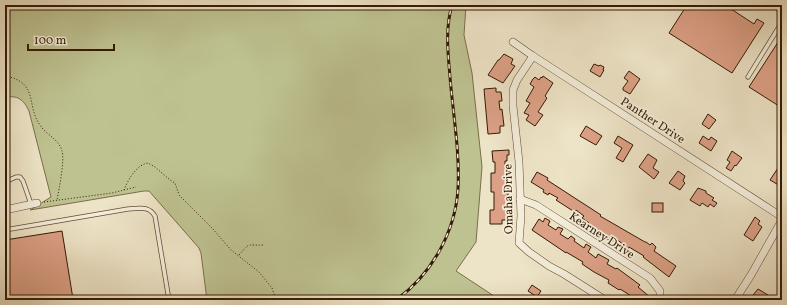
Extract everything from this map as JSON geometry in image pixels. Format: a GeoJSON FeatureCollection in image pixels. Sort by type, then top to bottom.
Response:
{"type":"FeatureCollection","features":[{"type":"Feature","properties":{"kind":"street"},"geometry":{"type":"LineString","coordinates":[[775,5],[782,10]]}},
{"type":"Feature","properties":{"kind":"street","name":"Panther Drive"},"geometry":{"type":"LineString","coordinates":[[513,42],[782,218]]}},
{"type":"Feature","properties":{"kind":"street","name":"Omaha Drive"},"geometry":{"type":"LineString","coordinates":[[533,56],[517,80],[513,90],[513,106],[519,162],[519,243],[549,266],[606,300]]}},
{"type":"Feature","properties":{"kind":"street","name":"Kearney Drive"},"geometry":{"type":"LineString","coordinates":[[520,199],[536,204],[650,278],[660,291],[660,300]]}},
{"type":"Feature","properties":{"kind":"street"},"geometry":{"type":"LineString","coordinates":[[5,210],[34,204]]}},
{"type":"Feature","properties":{"kind":"street"},"geometry":{"type":"LineString","coordinates":[[735,300],[751,275],[782,218]]}},
{"type":"Feature","properties":{"kind":"lane"},"geometry":{"type":"LineString","coordinates":[[748,76],[782,22]]}},
{"type":"Feature","properties":{"kind":"lane"},"geometry":{"type":"LineString","coordinates":[[5,182],[16,177],[20,177],[34,204]]}},
{"type":"Feature","properties":{"kind":"lane"},"geometry":{"type":"LineString","coordinates":[[5,230],[128,209],[148,208],[152,210],[155,216],[169,300]]}},
{"type":"Feature","properties":{"kind":"path"},"geometry":{"type":"LineString","coordinates":[[5,76],[16,79],[25,86],[30,93],[35,115],[39,124],[60,146],[63,152],[57,200]]}},
{"type":"Feature","properties":{"kind":"path"},"geometry":{"type":"LineString","coordinates":[[124,190],[135,171],[143,164],[148,163],[155,167],[164,176],[175,182],[179,195],[185,203],[212,228],[231,250],[259,272],[272,288],[276,300]]}},
{"type":"Feature","properties":{"kind":"path"},"geometry":{"type":"LineString","coordinates":[[34,204],[91,196],[136,187]]}},
{"type":"Feature","properties":{"kind":"path"},"geometry":{"type":"LineString","coordinates":[[238,256],[247,245],[263,245]]}},
{"type":"Feature","properties":{"kind":"green space"},"geometry":{"type":"Polygon","coordinates":[[[5,5],[466,5],[464,35],[472,73],[482,167],[476,242],[456,271],[500,300],[207,300],[201,253],[199,248],[149,191],[30,210],[51,197],[29,111],[25,104],[17,97],[5,98],[5,5]]]}},
{"type":"Feature","properties":{"kind":"building"},"geometry":{"type":"Polygon","coordinates":[[[687,5],[725,5],[754,24],[757,19],[764,23],[732,73],[669,33],[687,5]]]}},
{"type":"Feature","properties":{"kind":"building"},"geometry":{"type":"Polygon","coordinates":[[[782,36],[782,108],[749,87],[782,36]]]}},
{"type":"Feature","properties":{"kind":"building"},"geometry":{"type":"Polygon","coordinates":[[[504,54],[513,59],[511,64],[515,66],[503,83],[488,75],[504,54]]]}},
{"type":"Feature","properties":{"kind":"building"},"geometry":{"type":"Polygon","coordinates":[[[594,64],[604,67],[600,77],[590,71],[594,64]]]}},
{"type":"Feature","properties":{"kind":"building"},"geometry":{"type":"Polygon","coordinates":[[[629,71],[640,79],[630,94],[623,90],[628,81],[624,78],[629,71]]]}},
{"type":"Feature","properties":{"kind":"building"},"geometry":{"type":"Polygon","coordinates":[[[543,76],[553,83],[545,96],[547,98],[538,112],[543,115],[535,126],[526,120],[529,115],[524,113],[530,103],[526,101],[534,87],[530,84],[535,77],[539,80],[543,76]]]}},
{"type":"Feature","properties":{"kind":"building"},"geometry":{"type":"Polygon","coordinates":[[[496,88],[496,92],[501,92],[502,101],[499,101],[500,110],[502,109],[504,126],[500,126],[500,133],[488,134],[484,89],[496,88]]]}},
{"type":"Feature","properties":{"kind":"building"},"geometry":{"type":"Polygon","coordinates":[[[708,114],[716,120],[709,129],[702,124],[708,114]]]}},
{"type":"Feature","properties":{"kind":"building"},"geometry":{"type":"Polygon","coordinates":[[[586,126],[602,136],[596,145],[580,136],[586,126]]]}},
{"type":"Feature","properties":{"kind":"building"},"geometry":{"type":"Polygon","coordinates":[[[618,136],[633,145],[623,162],[616,158],[622,148],[614,143],[618,136]]]}},
{"type":"Feature","properties":{"kind":"building"},"geometry":{"type":"Polygon","coordinates":[[[703,136],[709,140],[711,137],[717,141],[711,151],[699,143],[703,136]]]}},
{"type":"Feature","properties":{"kind":"building"},"geometry":{"type":"Polygon","coordinates":[[[509,150],[507,161],[505,161],[505,170],[510,171],[510,176],[508,176],[508,201],[510,201],[510,207],[507,207],[507,220],[502,220],[502,224],[490,224],[490,210],[494,210],[494,192],[491,192],[491,173],[495,173],[495,162],[493,162],[492,151],[509,150]]]}},
{"type":"Feature","properties":{"kind":"building"},"geometry":{"type":"Polygon","coordinates":[[[732,151],[742,158],[731,171],[726,168],[730,162],[727,160],[732,151]]]}},
{"type":"Feature","properties":{"kind":"building"},"geometry":{"type":"Polygon","coordinates":[[[648,154],[657,160],[653,168],[659,172],[654,179],[639,167],[648,154]]]}},
{"type":"Feature","properties":{"kind":"building"},"geometry":{"type":"Polygon","coordinates":[[[782,162],[782,187],[770,180],[782,162]]]}},
{"type":"Feature","properties":{"kind":"building"},"geometry":{"type":"Polygon","coordinates":[[[678,171],[685,176],[683,181],[685,183],[680,190],[669,183],[678,171]]]}},
{"type":"Feature","properties":{"kind":"building"},"geometry":{"type":"Polygon","coordinates":[[[537,172],[601,215],[600,216],[650,245],[652,243],[656,247],[654,251],[676,266],[669,277],[643,257],[644,256],[629,247],[628,250],[622,246],[624,245],[615,238],[612,242],[591,229],[587,226],[589,223],[582,218],[584,216],[576,210],[575,212],[556,200],[558,198],[549,193],[548,195],[543,192],[544,190],[531,182],[537,172]]]}},
{"type":"Feature","properties":{"kind":"building"},"geometry":{"type":"Polygon","coordinates":[[[698,188],[706,191],[706,193],[714,198],[712,200],[717,203],[714,207],[710,204],[708,207],[702,203],[700,206],[690,200],[698,188]]]}},
{"type":"Feature","properties":{"kind":"building"},"geometry":{"type":"Polygon","coordinates":[[[652,203],[663,203],[663,212],[652,212],[652,203]]]}},
{"type":"Feature","properties":{"kind":"building"},"geometry":{"type":"Polygon","coordinates":[[[755,217],[760,221],[758,224],[762,227],[753,241],[744,235],[755,217]]]}},
{"type":"Feature","properties":{"kind":"building"},"geometry":{"type":"Polygon","coordinates":[[[545,218],[550,221],[548,225],[556,230],[558,227],[563,229],[560,234],[568,239],[571,236],[575,239],[574,241],[584,248],[586,244],[591,247],[588,252],[596,258],[598,254],[609,260],[607,264],[616,269],[617,268],[640,285],[638,287],[650,297],[648,300],[633,300],[634,298],[608,283],[609,280],[594,272],[582,264],[583,262],[566,253],[532,230],[539,219],[543,222],[545,218]]]}},
{"type":"Feature","properties":{"kind":"building"},"geometry":{"type":"Polygon","coordinates":[[[62,231],[73,299],[5,300],[5,240],[62,231]]]}},
{"type":"Feature","properties":{"kind":"building"},"geometry":{"type":"Polygon","coordinates":[[[532,285],[541,291],[537,297],[528,291],[532,285]]]}},
{"type":"Feature","properties":{"kind":"building"},"geometry":{"type":"Polygon","coordinates":[[[758,289],[768,295],[765,300],[749,300],[758,289]]]}},
{"type":"Feature","properties":{"kind":"railway"},"geometry":{"type":"LineString","coordinates":[[396,300],[409,290],[420,278],[439,252],[452,221],[456,205],[458,189],[458,161],[448,59],[448,23],[452,5]]}}]}
